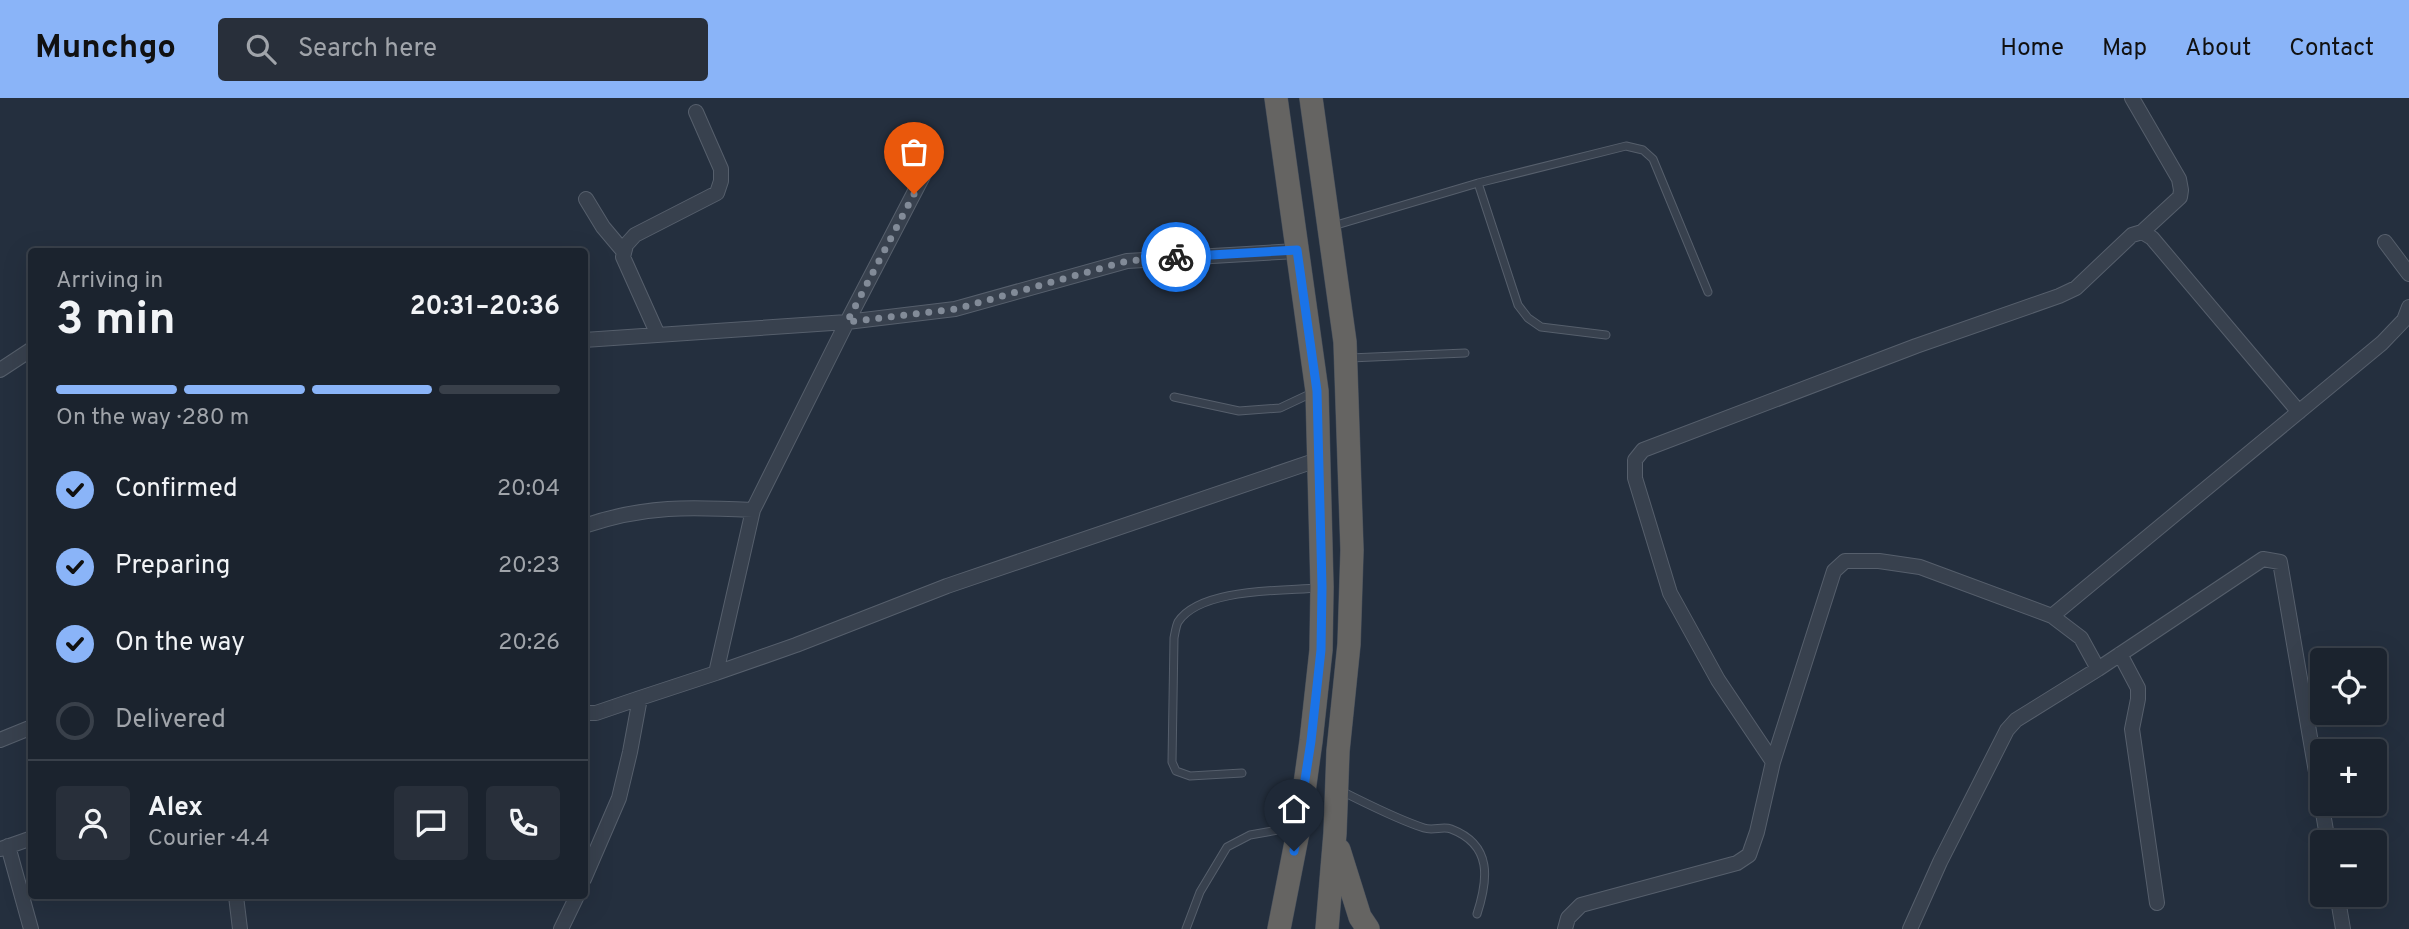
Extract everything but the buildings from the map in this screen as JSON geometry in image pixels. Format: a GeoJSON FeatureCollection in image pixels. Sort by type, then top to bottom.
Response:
{"type":"FeatureCollection","features":[{"type":"Feature","properties":{"kind":"highway"},"geometry":{"type":"LineString","coordinates":[[1276,98],[1317,391],[1322,587],[1321,650],[1298,827],[1279,929]]}},
{"type":"Feature","properties":{"kind":"highway"},"geometry":{"type":"LineString","coordinates":[[1311,98],[1346,359],[1353,550],[1349,644],[1338,751],[1335,833],[1326,929]]}},
{"type":"Feature","properties":{"kind":"highway"},"geometry":{"type":"LineString","coordinates":[[1335,833],[1347,880],[1360,917],[1368,929]]}},
{"type":"Feature","properties":{"kind":"street"},"geometry":{"type":"LineString","coordinates":[[1773,762],[1718,680],[1670,593],[1635,478],[1635,460],[1643,450],[1664,441],[2076,288],[2132,235],[2142,232],[2180,197],[2179,179],[2132,98]]}},
{"type":"Feature","properties":{"kind":"street"},"geometry":{"type":"LineString","coordinates":[[658,335],[622,257],[626,245],[635,235],[717,193],[721,169],[696,112]]}},
{"type":"Feature","properties":{"kind":"street"},"geometry":{"type":"LineString","coordinates":[[716,673],[753,510],[925,172]]}},
{"type":"Feature","properties":{"kind":"street"},"geometry":{"type":"LineString","coordinates":[[586,199],[603,228],[624,252]]}},
{"type":"Feature","properties":{"kind":"street"},"geometry":{"type":"LineString","coordinates":[[2142,232],[2152,238],[2299,412]]}},
{"type":"Feature","properties":{"kind":"street"},"geometry":{"type":"LineString","coordinates":[[2385,242],[2409,274]]}},
{"type":"Feature","properties":{"kind":"street"},"geometry":{"type":"LineString","coordinates":[[588,340],[847,322],[956,309],[1127,261],[1297,250]]}},
{"type":"Feature","properties":{"kind":"street"},"geometry":{"type":"LineString","coordinates":[[2052,616],[2382,343],[2404,320],[2409,307]]}},
{"type":"Feature","properties":{"kind":"street"},"geometry":{"type":"LineString","coordinates":[[0,370],[28,352]]}},
{"type":"Feature","properties":{"kind":"street"},"geometry":{"type":"LineString","coordinates":[[588,713],[596,713],[716,673],[947,586],[1320,459]]}},
{"type":"Feature","properties":{"kind":"street"},"geometry":{"type":"LineString","coordinates":[[588,525],[643,510],[679,507],[753,510]]}},
{"type":"Feature","properties":{"kind":"street"},"geometry":{"type":"LineString","coordinates":[[1910,929],[1940,862],[2007,730],[2016,720],[2263,559],[2280,562],[2326,830]]}},
{"type":"Feature","properties":{"kind":"street"},"geometry":{"type":"LineString","coordinates":[[1565,929],[1568,918],[1581,905],[1737,863],[1749,855],[1773,762],[1834,571],[1844,561],[1879,561],[1920,568],[2052,616],[2081,638],[2098,669]]}},
{"type":"Feature","properties":{"kind":"street"},"geometry":{"type":"LineString","coordinates":[[2120,654],[2137,688],[2138,699],[2132,729],[2157,903]]}},
{"type":"Feature","properties":{"kind":"street"},"geometry":{"type":"LineString","coordinates":[[588,870],[619,797],[640,698]]}},
{"type":"Feature","properties":{"kind":"street"},"geometry":{"type":"LineString","coordinates":[[0,740],[28,729]]}},
{"type":"Feature","properties":{"kind":"street"},"geometry":{"type":"LineString","coordinates":[[28,839],[4,848],[31,929]]}},
{"type":"Feature","properties":{"kind":"street"},"geometry":{"type":"LineString","coordinates":[[236,899],[240,929]]}},
{"type":"Feature","properties":{"kind":"street"},"geometry":{"type":"LineString","coordinates":[[561,929],[576,899]]}},
{"type":"Feature","properties":{"kind":"street"},"geometry":{"type":"LineString","coordinates":[[2339,907],[2343,929]]}},
{"type":"Feature","properties":{"kind":"lane"},"geometry":{"type":"LineString","coordinates":[[1329,227],[1478,183],[1626,146],[1643,150],[1653,159],[1708,292]]}},
{"type":"Feature","properties":{"kind":"lane"},"geometry":{"type":"LineString","coordinates":[[1478,183],[1518,305],[1528,318],[1541,327],[1606,335]]}},
{"type":"Feature","properties":{"kind":"lane"},"geometry":{"type":"LineString","coordinates":[[1346,359],[1465,353]]}},
{"type":"Feature","properties":{"kind":"lane"},"geometry":{"type":"LineString","coordinates":[[1174,397],[1239,411],[1280,408],[1317,391]]}},
{"type":"Feature","properties":{"kind":"lane"},"geometry":{"type":"LineString","coordinates":[[1241,773],[1190,776],[1176,771],[1172,762],[1174,638],[1177,623],[1202,603],[1221,597],[1322,587]]}},
{"type":"Feature","properties":{"kind":"lane"},"geometry":{"type":"LineString","coordinates":[[1337,789],[1427,829],[1449,828],[1470,840],[1485,863],[1486,887],[1477,914]]}},
{"type":"Feature","properties":{"kind":"lane"},"geometry":{"type":"LineString","coordinates":[[1186,929],[1200,892],[1227,847],[1250,835],[1298,827]]}},
{"type":"Feature","properties":{"kind":"way so far"},"geometry":{"type":"LineString","coordinates":[[914,194],[847,322],[956,309],[1127,261],[1176,257]]}},
{"type":"Feature","properties":{"kind":"route"},"geometry":{"type":"LineString","coordinates":[[1176,257],[1297,250],[1317,391],[1322,587],[1321,650],[1311,741],[1294,851]]}}]}
